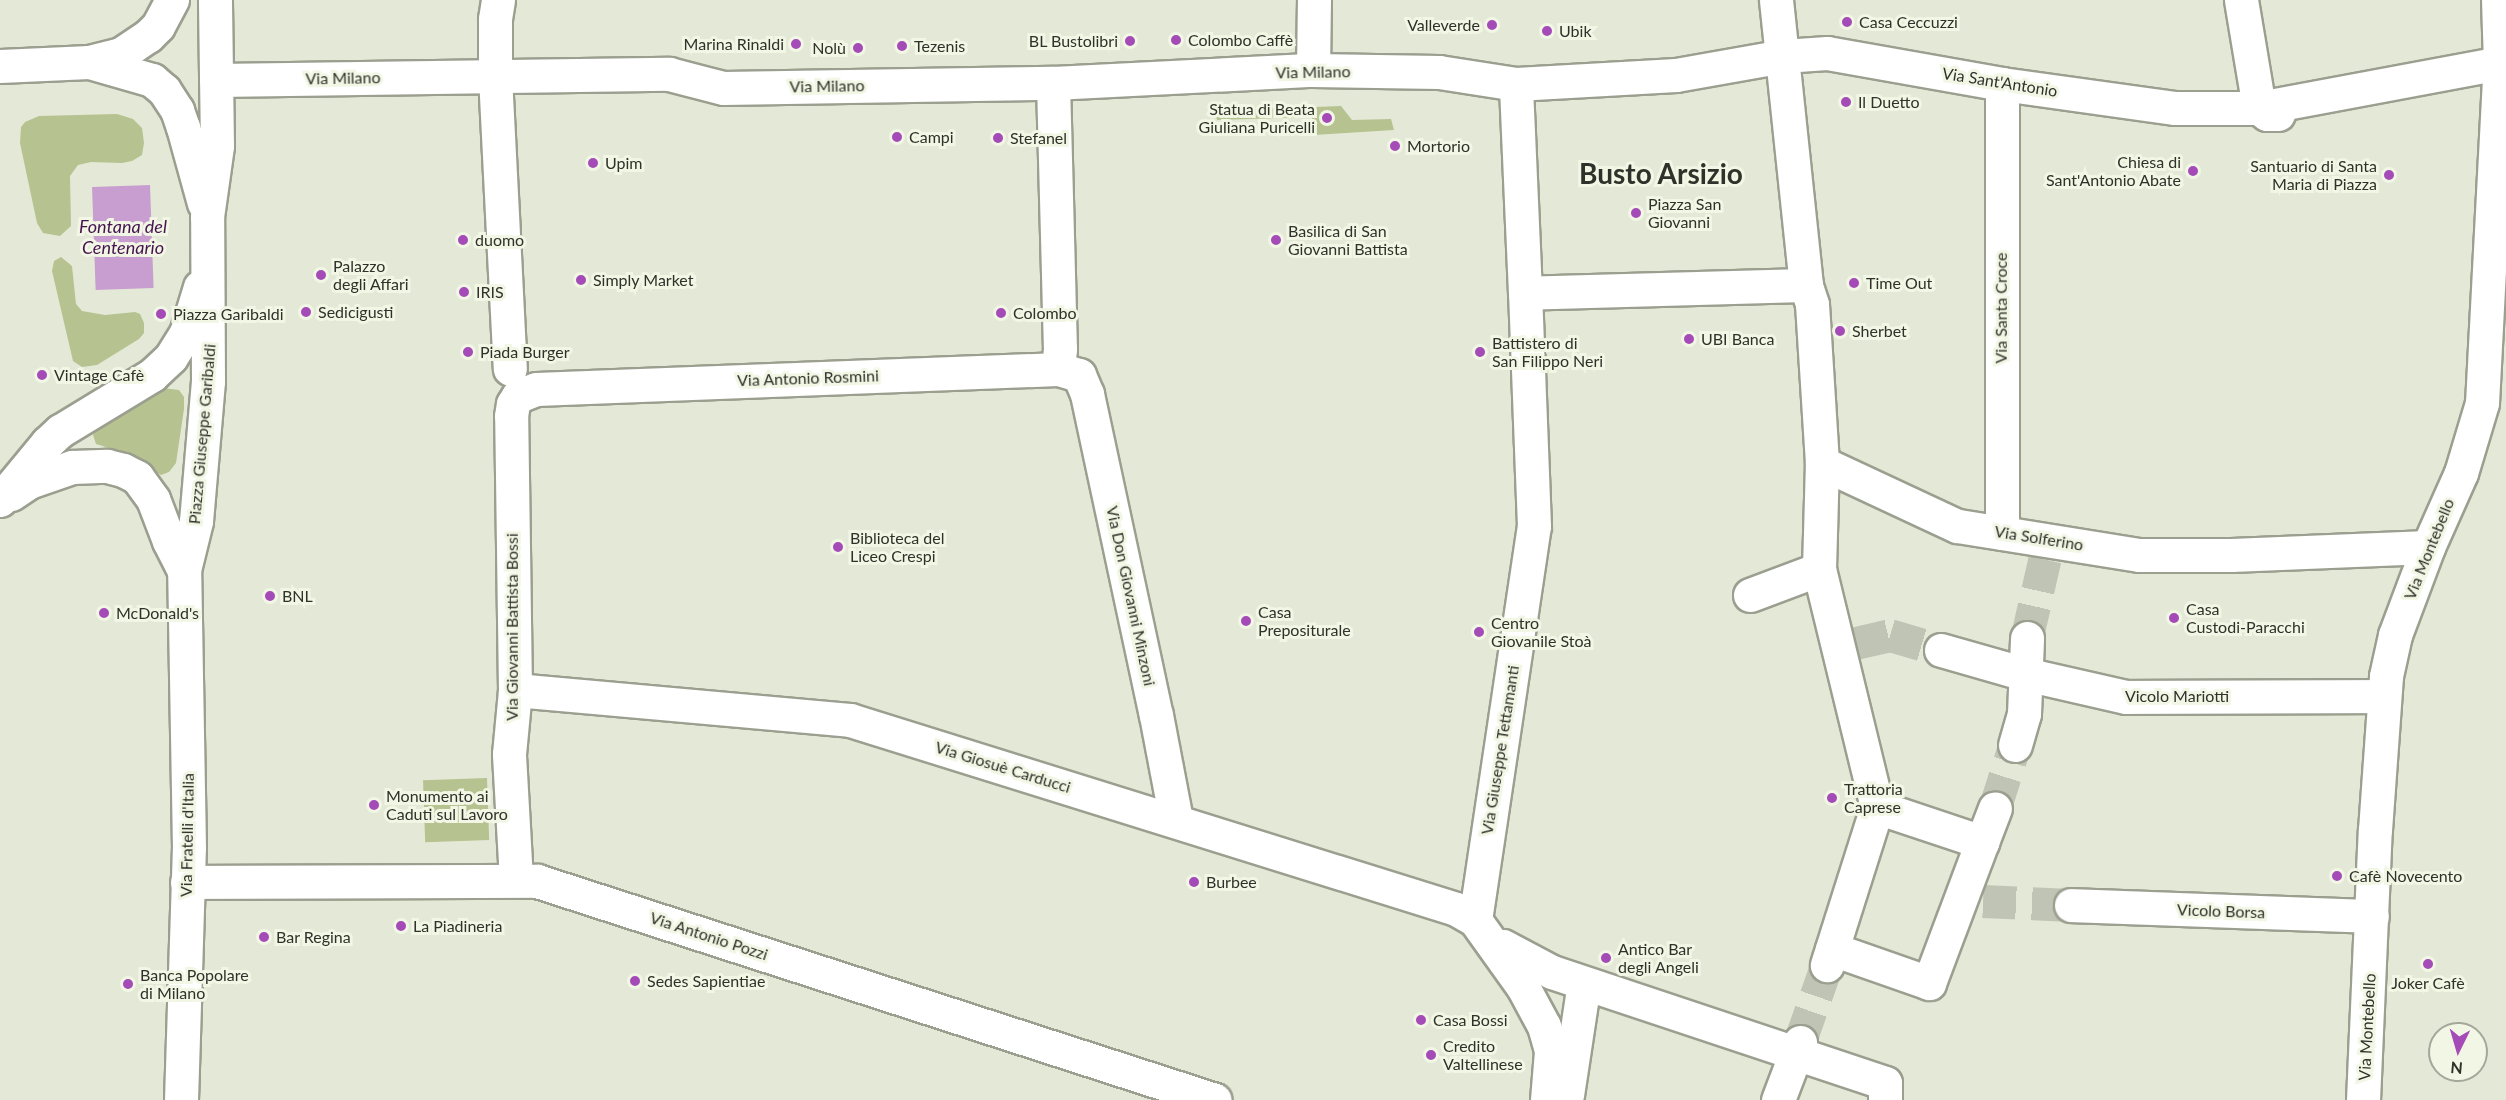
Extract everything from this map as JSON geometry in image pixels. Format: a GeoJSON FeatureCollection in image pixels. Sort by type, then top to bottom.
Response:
{"type":"FeatureCollection","features":[{"type":"Feature","properties":{"kind":"street"},"geometry":{"type":"LineString","coordinates":[[0,66],[89,62],[121,54],[139,44],[158,26],[172,0]]}},
{"type":"Feature","properties":{"kind":"street","name":"Piazza Giuseppe Garibaldi"},"geometry":{"type":"LineString","coordinates":[[184,570],[196,521],[208,381],[207,217],[217,146],[214,0]]}},
{"type":"Feature","properties":{"kind":"street"},"geometry":{"type":"LineString","coordinates":[[498,0],[495,20],[495,76],[510,369]]}},
{"type":"Feature","properties":{"kind":"street"},"geometry":{"type":"LineString","coordinates":[[1313,70],[1314,0]]}},
{"type":"Feature","properties":{"kind":"street"},"geometry":{"type":"LineString","coordinates":[[1776,0],[1809,295],[1822,463],[1819,569],[1848,645],[1877,807],[1829,957],[1929,983],[1971,901],[1982,842],[1995,807]]}},
{"type":"Feature","properties":{"kind":"street"},"geometry":{"type":"LineString","coordinates":[[2241,0],[2269,111]]}},
{"type":"Feature","properties":{"kind":"street","name":"Via Montebello"},"geometry":{"type":"LineString","coordinates":[[2363,1100],[2372,916],[2378,696],[2395,635],[2428,547],[2461,474],[2479,420],[2499,233],[2498,0]]}},
{"type":"Feature","properties":{"kind":"street","name":"Via Sant'Antonio"},"geometry":{"type":"LineString","coordinates":[[1783,56],[1827,53],[2002,84],[2175,108],[2269,111],[2500,63]]}},
{"type":"Feature","properties":{"kind":"street"},"geometry":{"type":"LineString","coordinates":[[1783,56],[1676,75],[1516,84],[1526,309],[1809,295]]}},
{"type":"Feature","properties":{"kind":"street","name":"Piazza Giuseppe Garibaldi"},"geometry":{"type":"LineString","coordinates":[[89,62],[152,80],[168,95],[183,127],[207,217]]}},
{"type":"Feature","properties":{"kind":"street","name":"Via Milano"},"geometry":{"type":"LineString","coordinates":[[216,80],[669,74],[723,88],[1053,83],[1313,70],[1439,72],[1516,84]]}},
{"type":"Feature","properties":{"kind":"street","name":"Via Don Giovanni Minzoni"},"geometry":{"type":"LineString","coordinates":[[1053,83],[1060,350],[1068,372],[1087,394],[1156,715],[1176,820]]}},
{"type":"Feature","properties":{"kind":"street","name":"Via Santa Croce"},"geometry":{"type":"LineString","coordinates":[[2002,84],[2002,533]]}},
{"type":"Feature","properties":{"kind":"street","name":"Piazza Giuseppe Garibaldi"},"geometry":{"type":"LineString","coordinates":[[0,501],[47,443],[60,431],[152,375],[171,357],[186,333],[208,260]]}},
{"type":"Feature","properties":{"kind":"street","name":"Via Giuseppe Tettamanti"},"geometry":{"type":"LineString","coordinates":[[1475,920],[1534,526],[1526,309]]}},
{"type":"Feature","properties":{"kind":"street","name":"Via Antonio Rosmini"},"geometry":{"type":"LineString","coordinates":[[536,388],[1068,372]]}},
{"type":"Feature","properties":{"kind":"street","name":"Via Giovanni Battista Bossi"},"geometry":{"type":"LineString","coordinates":[[516,880],[509,754],[515,690],[511,416],[513,404],[518,396],[536,388]]}},
{"type":"Feature","properties":{"kind":"street","name":"Via Solferino"},"geometry":{"type":"LineString","coordinates":[[1822,463],[1956,526],[2002,533],[2047,549],[2139,555],[2231,555],[2428,547]]}},
{"type":"Feature","properties":{"kind":"street","name":"Piazza Giuseppe Garibaldi"},"geometry":{"type":"LineString","coordinates":[[0,501],[29,482],[72,467],[107,466],[123,470],[137,477],[153,499],[169,541],[184,570]]}},
{"type":"Feature","properties":{"kind":"street"},"geometry":{"type":"LineString","coordinates":[[1750,595],[1819,569]]}},
{"type":"Feature","properties":{"kind":"street","name":"Via Fratelli d'Italia"},"geometry":{"type":"LineString","coordinates":[[181,1100],[188,797],[184,570]]}},
{"type":"Feature","properties":{"kind":"street"},"geometry":{"type":"LineString","coordinates":[[2014,745],[2024,714],[2027,638]]}},
{"type":"Feature","properties":{"kind":"street","name":"Vicolo Mariotti"},"geometry":{"type":"LineString","coordinates":[[1941,650],[2025,674],[2126,697],[2378,696]]}},
{"type":"Feature","properties":{"kind":"street","name":"Via Giosuè Carducci"},"geometry":{"type":"LineString","coordinates":[[515,690],[850,720],[1456,909],[1475,920]]}},
{"type":"Feature","properties":{"kind":"street"},"geometry":{"type":"LineString","coordinates":[[1877,807],[1982,842]]}},
{"type":"Feature","properties":{"kind":"street","name":"Via Antonio Pozzi"},"geometry":{"type":"LineString","coordinates":[[187,882],[537,881],[1215,1100]]}},
{"type":"Feature","properties":{"kind":"street","name":"Vicolo Borsa"},"geometry":{"type":"LineString","coordinates":[[2071,905],[2372,916]]}},
{"type":"Feature","properties":{"kind":"street"},"geometry":{"type":"LineString","coordinates":[[1475,920],[1523,987],[1544,1026],[1551,1051],[1551,1079],[1547,1100]]}},
{"type":"Feature","properties":{"kind":"street"},"geometry":{"type":"LineString","coordinates":[[1503,946],[1552,972],[1584,983],[1798,1047],[1885,1083],[1885,1100]]}},
{"type":"Feature","properties":{"kind":"street"},"geometry":{"type":"LineString","coordinates":[[1566,1100],[1584,983]]}},
{"type":"Feature","properties":{"kind":"street"},"geometry":{"type":"LineString","coordinates":[[1778,1100],[1798,1047]]}},
{"type":"Feature","properties":{"kind":"green space"},"geometry":{"type":"Polygon","coordinates":[[[1341,106],[1352,120],[1391,119],[1394,130],[1314,135],[1312,117],[1217,120],[1215,111],[1341,106]]]}},
{"type":"Feature","properties":{"kind":"green space"},"geometry":{"type":"Polygon","coordinates":[[[117,114],[133,119],[142,128],[144,143],[142,155],[132,161],[122,163],[91,162],[78,165],[70,176],[71,226],[60,236],[43,233],[37,223],[20,143],[21,127],[25,122],[39,116],[117,114]]]}},
{"type":"Feature","properties":{"kind":"green space"},"geometry":{"type":"Polygon","coordinates":[[[61,257],[72,266],[76,304],[82,311],[105,315],[135,312],[140,314],[144,323],[144,333],[139,339],[97,365],[82,367],[73,361],[52,271],[54,261],[61,257]]]}},
{"type":"Feature","properties":{"kind":"green space"},"geometry":{"type":"Polygon","coordinates":[[[163,388],[179,390],[184,397],[176,463],[169,472],[161,475],[129,454],[96,444],[93,435],[99,424],[163,388]]]}},
{"type":"Feature","properties":{"kind":"green space"},"geometry":{"type":"Polygon","coordinates":[[[487,778],[489,840],[425,842],[423,780],[487,778]]]}},
{"type":"Feature","properties":{"kind":"water","name":"Fontana del Centenario"},"geometry":{"type":"Polygon","coordinates":[[[150,185],[154,288],[96,290],[92,187],[150,185]]]}},
{"type":"Feature","properties":{"kind":"tunnel"},"geometry":{"type":"LineString","coordinates":[[2027,638],[2045,559]]}},
{"type":"Feature","properties":{"kind":"tunnel"},"geometry":{"type":"LineString","coordinates":[[1856,643],[1890,635],[1941,650]]}},
{"type":"Feature","properties":{"kind":"tunnel"},"geometry":{"type":"LineString","coordinates":[[1995,808],[2015,745]]}},
{"type":"Feature","properties":{"kind":"tunnel"},"geometry":{"type":"LineString","coordinates":[[1983,901],[2071,905]]}},
{"type":"Feature","properties":{"kind":"tunnel"},"geometry":{"type":"LineString","coordinates":[[1800,1042],[1827,965]]}},
{"type":"Feature","properties":{"kind":"place","name":"Casa Ceccuzzi"},"geometry":{"type":"Point","coordinates":[1847,22]}},
{"type":"Feature","properties":{"kind":"place","name":"Valleverde"},"geometry":{"type":"Point","coordinates":[1492,25]}},
{"type":"Feature","properties":{"kind":"place","name":"Ubik"},"geometry":{"type":"Point","coordinates":[1547,31]}},
{"type":"Feature","properties":{"kind":"place","name":"Colombo Caffè"},"geometry":{"type":"Point","coordinates":[1176,40]}},
{"type":"Feature","properties":{"kind":"place","name":"BL Bustolibri"},"geometry":{"type":"Point","coordinates":[1130,41]}},
{"type":"Feature","properties":{"kind":"place","name":"Marina Rinaldi"},"geometry":{"type":"Point","coordinates":[796,44]}},
{"type":"Feature","properties":{"kind":"place","name":"Tezenis"},"geometry":{"type":"Point","coordinates":[902,46]}},
{"type":"Feature","properties":{"kind":"place","name":"Nolù"},"geometry":{"type":"Point","coordinates":[858,48]}},
{"type":"Feature","properties":{"kind":"place","name":"Il Duetto"},"geometry":{"type":"Point","coordinates":[1846,102]}},
{"type":"Feature","properties":{"kind":"place","name":"Statua di Beata Giuliana Puricelli"},"geometry":{"type":"Point","coordinates":[1327,118]}},
{"type":"Feature","properties":{"kind":"place","name":"Campi"},"geometry":{"type":"Point","coordinates":[897,137]}},
{"type":"Feature","properties":{"kind":"place","name":"Stefanel"},"geometry":{"type":"Point","coordinates":[998,138]}},
{"type":"Feature","properties":{"kind":"place","name":"Mortorio"},"geometry":{"type":"Point","coordinates":[1395,146]}},
{"type":"Feature","properties":{"kind":"place","name":"Upim"},"geometry":{"type":"Point","coordinates":[593,163]}},
{"type":"Feature","properties":{"kind":"place","name":"Chiesa di Sant'Antonio Abate"},"geometry":{"type":"Point","coordinates":[2193,171]}},
{"type":"Feature","properties":{"kind":"place","name":"Santuario di Santa Maria di Piazza"},"geometry":{"type":"Point","coordinates":[2389,175]}},
{"type":"Feature","properties":{"kind":"place","name":"Piazza San Giovanni"},"geometry":{"type":"Point","coordinates":[1636,213]}},
{"type":"Feature","properties":{"kind":"place","name":"duomo"},"geometry":{"type":"Point","coordinates":[463,240]}},
{"type":"Feature","properties":{"kind":"place","name":"Basilica di San Giovanni Battista"},"geometry":{"type":"Point","coordinates":[1276,240]}},
{"type":"Feature","properties":{"kind":"place","name":"Palazzo degli Affari"},"geometry":{"type":"Point","coordinates":[321,275]}},
{"type":"Feature","properties":{"kind":"place","name":"Simply Market"},"geometry":{"type":"Point","coordinates":[581,280]}},
{"type":"Feature","properties":{"kind":"place","name":"Time Out"},"geometry":{"type":"Point","coordinates":[1854,283]}},
{"type":"Feature","properties":{"kind":"place","name":"IRIS"},"geometry":{"type":"Point","coordinates":[464,292]}},
{"type":"Feature","properties":{"kind":"place","name":"Sedicigusti"},"geometry":{"type":"Point","coordinates":[306,312]}},
{"type":"Feature","properties":{"kind":"place","name":"Colombo"},"geometry":{"type":"Point","coordinates":[1001,313]}},
{"type":"Feature","properties":{"kind":"place","name":"Piazza Garibaldi"},"geometry":{"type":"Point","coordinates":[161,314]}},
{"type":"Feature","properties":{"kind":"place","name":"Sherbet"},"geometry":{"type":"Point","coordinates":[1840,331]}},
{"type":"Feature","properties":{"kind":"place","name":"UBI Banca"},"geometry":{"type":"Point","coordinates":[1689,339]}},
{"type":"Feature","properties":{"kind":"place","name":"Piada Burger"},"geometry":{"type":"Point","coordinates":[468,352]}},
{"type":"Feature","properties":{"kind":"place","name":"Battistero di San Filippo Neri"},"geometry":{"type":"Point","coordinates":[1480,352]}},
{"type":"Feature","properties":{"kind":"place","name":"Vintage Cafè"},"geometry":{"type":"Point","coordinates":[42,375]}},
{"type":"Feature","properties":{"kind":"place","name":"Biblioteca del Liceo Crespi"},"geometry":{"type":"Point","coordinates":[838,547]}},
{"type":"Feature","properties":{"kind":"place","name":"BNL"},"geometry":{"type":"Point","coordinates":[270,596]}},
{"type":"Feature","properties":{"kind":"place","name":"McDonald's"},"geometry":{"type":"Point","coordinates":[104,613]}},
{"type":"Feature","properties":{"kind":"place","name":"Casa Custodi-Paracchi"},"geometry":{"type":"Point","coordinates":[2174,618]}},
{"type":"Feature","properties":{"kind":"place","name":"Casa Prepositurale"},"geometry":{"type":"Point","coordinates":[1246,621]}},
{"type":"Feature","properties":{"kind":"place","name":"Centro Giovanile Stoà"},"geometry":{"type":"Point","coordinates":[1479,632]}},
{"type":"Feature","properties":{"kind":"place","name":"Trattoria Caprese"},"geometry":{"type":"Point","coordinates":[1832,798]}},
{"type":"Feature","properties":{"kind":"place","name":"Monumento ai Caduti sul Lavoro"},"geometry":{"type":"Point","coordinates":[374,805]}},
{"type":"Feature","properties":{"kind":"place","name":"Cafè Novecento"},"geometry":{"type":"Point","coordinates":[2337,876]}},
{"type":"Feature","properties":{"kind":"place","name":"Burbee"},"geometry":{"type":"Point","coordinates":[1194,882]}},
{"type":"Feature","properties":{"kind":"place","name":"La Piadineria"},"geometry":{"type":"Point","coordinates":[401,926]}},
{"type":"Feature","properties":{"kind":"place","name":"Bar Regina"},"geometry":{"type":"Point","coordinates":[264,937]}},
{"type":"Feature","properties":{"kind":"place","name":"Antico Bar degli Angeli"},"geometry":{"type":"Point","coordinates":[1606,958]}},
{"type":"Feature","properties":{"kind":"place","name":"Joker Cafè"},"geometry":{"type":"Point","coordinates":[2428,964]}},
{"type":"Feature","properties":{"kind":"place","name":"Sedes Sapientiae"},"geometry":{"type":"Point","coordinates":[635,981]}},
{"type":"Feature","properties":{"kind":"place","name":"Banca Popolare di Milano"},"geometry":{"type":"Point","coordinates":[128,984]}},
{"type":"Feature","properties":{"kind":"place","name":"Casa Bossi"},"geometry":{"type":"Point","coordinates":[1421,1020]}},
{"type":"Feature","properties":{"kind":"place","name":"Credito Valtellinese"},"geometry":{"type":"Point","coordinates":[1431,1055]}},
{"type":"Feature","properties":{"kind":"district","name":"Busto Arsizio"},"geometry":{"type":"Point","coordinates":[1661,173]}}]}
